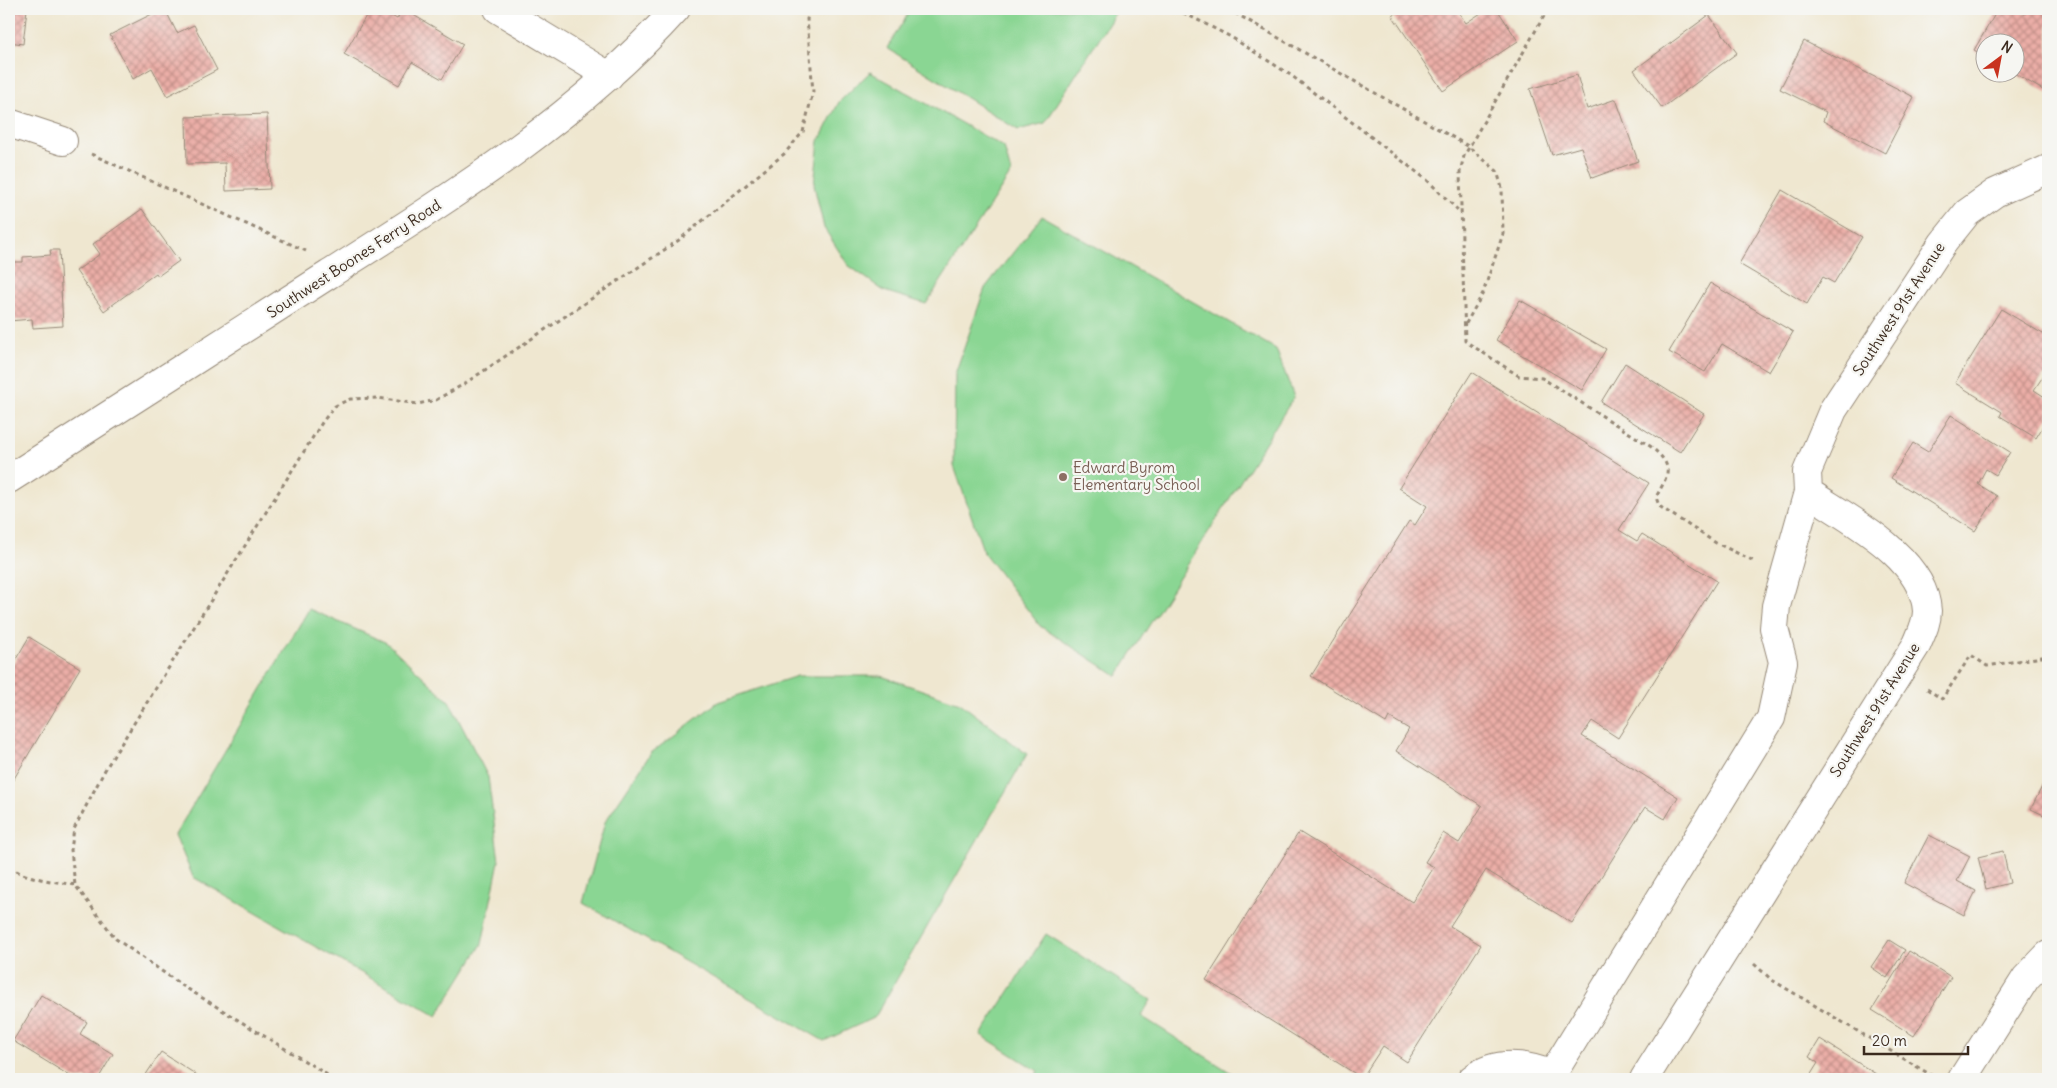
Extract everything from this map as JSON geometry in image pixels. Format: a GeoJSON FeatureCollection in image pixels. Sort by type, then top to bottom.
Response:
{"type":"FeatureCollection","features":[{"type":"Feature","properties":{"kind":"main road"},"geometry":{"type":"LineString","coordinates":[[498,9],[609,76]]}},
{"type":"Feature","properties":{"kind":"main road","name":"Southwest Boones Ferry Road"},"geometry":{"type":"LineString","coordinates":[[9,479],[428,212],[526,143],[609,76],[676,9]]}},
{"type":"Feature","properties":{"kind":"main road"},"geometry":{"type":"LineString","coordinates":[[9,123],[63,141]]}},
{"type":"Feature","properties":{"kind":"main road","name":"Southwest 91st Avenue"},"geometry":{"type":"LineString","coordinates":[[1644,1079],[1900,672],[1924,629],[1927,613],[1923,590],[1914,574],[1885,544],[1807,482],[1833,410],[1942,243],[1968,213],[1995,193],[2048,169]]}},
{"type":"Feature","properties":{"kind":"main road"},"geometry":{"type":"LineString","coordinates":[[1472,1079],[1478,1074],[1495,1067],[1514,1066],[1534,1067],[1554,1077],[1771,718],[1783,662],[1774,628],[1776,606],[1807,482]]}},
{"type":"Feature","properties":{"kind":"main road"},"geometry":{"type":"LineString","coordinates":[[1962,1079],[2026,978],[2048,955]]}},
{"type":"Feature","properties":{"kind":"path"},"geometry":{"type":"LineString","coordinates":[[334,1079],[183,986],[116,938],[74,885],[71,850],[74,829],[106,768],[323,421],[335,406],[350,399],[377,398],[418,404],[436,400],[620,281],[679,240],[776,160],[803,132],[813,92],[807,19],[810,9]]}},
{"type":"Feature","properties":{"kind":"path"},"geometry":{"type":"LineString","coordinates":[[1176,9],[1231,37],[1292,76],[1427,180],[1461,213]]}},
{"type":"Feature","properties":{"kind":"path"},"geometry":{"type":"LineString","coordinates":[[1228,9],[1468,146],[1497,171],[1502,188],[1503,234],[1484,293],[1463,327]]}},
{"type":"Feature","properties":{"kind":"path"},"geometry":{"type":"LineString","coordinates":[[1548,9],[1464,156],[1460,172],[1464,341],[1519,376],[1542,378],[1650,446],[1662,456],[1667,465],[1668,476],[1656,497],[1659,506],[1716,543],[1785,573]]}},
{"type":"Feature","properties":{"kind":"path"},"geometry":{"type":"LineString","coordinates":[[63,141],[341,267]]}},
{"type":"Feature","properties":{"kind":"path"},"geometry":{"type":"LineString","coordinates":[[1900,672],[1942,699],[1971,655],[1987,666],[2048,656]]}},
{"type":"Feature","properties":{"kind":"path"},"geometry":{"type":"LineString","coordinates":[[9,867],[18,873],[35,878],[74,885]]}},
{"type":"Feature","properties":{"kind":"path"},"geometry":{"type":"LineString","coordinates":[[1730,942],[1772,980],[1938,1079]]}},
{"type":"Feature","properties":{"kind":"green space"},"geometry":{"type":"Polygon","coordinates":[[[911,9],[1118,9],[1045,123],[1018,130],[887,48],[911,9]]]}},
{"type":"Feature","properties":{"kind":"green space"},"geometry":{"type":"Polygon","coordinates":[[[870,72],[1004,147],[1011,173],[926,304],[884,291],[848,265],[824,228],[814,185],[819,141],[839,102],[870,72]]]}},
{"type":"Feature","properties":{"kind":"green space"},"geometry":{"type":"Polygon","coordinates":[[[1042,216],[1276,349],[1294,397],[1117,676],[1040,626],[984,553],[954,466],[955,374],[985,288],[1042,216]]]}},
{"type":"Feature","properties":{"kind":"green space"},"geometry":{"type":"Polygon","coordinates":[[[309,609],[387,643],[449,701],[488,777],[499,861],[482,944],[437,1016],[193,877],[175,835],[309,609]]]}},
{"type":"Feature","properties":{"kind":"green space"},"geometry":{"type":"Polygon","coordinates":[[[797,676],[881,676],[960,703],[1027,754],[875,1017],[824,1041],[583,903],[605,822],[651,753],[718,702],[797,676]]]}},
{"type":"Feature","properties":{"kind":"green space"},"geometry":{"type":"Polygon","coordinates":[[[1046,934],[1151,1000],[1141,1016],[1241,1079],[1034,1079],[1038,1071],[981,1035],[1046,934]]]}},
{"type":"Feature","properties":{"kind":"building"},"geometry":{"type":"Polygon","coordinates":[[[9,9],[27,9],[23,44],[9,42],[9,9]]]}},
{"type":"Feature","properties":{"kind":"building"},"geometry":{"type":"Polygon","coordinates":[[[165,9],[177,33],[194,25],[217,70],[167,96],[152,68],[133,79],[110,35],[165,9]]]}},
{"type":"Feature","properties":{"kind":"building"},"geometry":{"type":"Polygon","coordinates":[[[370,9],[379,9],[397,19],[403,9],[463,44],[442,79],[412,62],[399,85],[344,54],[370,9]]]}},
{"type":"Feature","properties":{"kind":"building"},"geometry":{"type":"Polygon","coordinates":[[[1401,9],[1456,9],[1466,23],[1487,9],[1497,9],[1518,41],[1443,91],[1392,15],[1401,9]]]}},
{"type":"Feature","properties":{"kind":"building"},"geometry":{"type":"Polygon","coordinates":[[[1998,9],[2016,9],[2025,14],[2028,9],[2048,9],[2048,93],[2024,79],[2024,32],[1985,32],[1998,9]]]}},
{"type":"Feature","properties":{"kind":"building"},"geometry":{"type":"Polygon","coordinates":[[[1709,15],[1737,53],[1662,108],[1634,70],[1709,15]]]}},
{"type":"Feature","properties":{"kind":"building"},"geometry":{"type":"Polygon","coordinates":[[[1804,41],[1914,97],[1885,153],[1823,121],[1826,112],[1780,89],[1804,41]]]}},
{"type":"Feature","properties":{"kind":"building"},"geometry":{"type":"Polygon","coordinates":[[[1577,75],[1587,109],[1616,99],[1638,161],[1592,178],[1581,147],[1552,155],[1530,89],[1577,75]]]}},
{"type":"Feature","properties":{"kind":"building"},"geometry":{"type":"Polygon","coordinates":[[[267,114],[270,189],[226,191],[225,163],[187,164],[186,117],[267,114]]]}},
{"type":"Feature","properties":{"kind":"building"},"geometry":{"type":"Polygon","coordinates":[[[1782,190],[1862,237],[1834,283],[1823,277],[1807,304],[1739,264],[1782,190]]]}},
{"type":"Feature","properties":{"kind":"building"},"geometry":{"type":"Polygon","coordinates":[[[142,209],[179,261],[158,276],[156,273],[104,311],[76,271],[100,254],[93,244],[142,209]]]}},
{"type":"Feature","properties":{"kind":"building"},"geometry":{"type":"Polygon","coordinates":[[[50,250],[59,250],[63,326],[33,328],[32,319],[9,321],[9,262],[23,262],[23,257],[51,255],[50,250]]]}},
{"type":"Feature","properties":{"kind":"building"},"geometry":{"type":"Polygon","coordinates":[[[1710,283],[1793,332],[1769,372],[1722,344],[1705,372],[1669,352],[1710,283]]]}},
{"type":"Feature","properties":{"kind":"building"},"geometry":{"type":"Polygon","coordinates":[[[1520,300],[1606,349],[1582,390],[1496,340],[1520,300]]]}},
{"type":"Feature","properties":{"kind":"building"},"geometry":{"type":"Polygon","coordinates":[[[2001,309],[2048,337],[2048,378],[2044,375],[2034,390],[2048,399],[2048,418],[2036,438],[2000,416],[2002,412],[1955,383],[2001,309]]]}},
{"type":"Feature","properties":{"kind":"building"},"geometry":{"type":"Polygon","coordinates":[[[1625,363],[1704,414],[1680,452],[1601,402],[1625,363]]]}},
{"type":"Feature","properties":{"kind":"building"},"geometry":{"type":"Polygon","coordinates":[[[1472,372],[1649,483],[1619,530],[1637,541],[1642,534],[1717,581],[1618,738],[1592,721],[1582,736],[1678,797],[1665,819],[1645,807],[1572,923],[1486,870],[1450,926],[1481,945],[1407,1062],[1383,1046],[1362,1078],[1206,980],[1299,832],[1412,902],[1434,867],[1425,862],[1443,833],[1459,843],[1482,806],[1396,751],[1409,729],[1389,717],[1386,723],[1311,676],[1409,521],[1415,525],[1427,506],[1399,488],[1472,372]]]}},
{"type":"Feature","properties":{"kind":"building"},"geometry":{"type":"Polygon","coordinates":[[[1951,415],[2010,452],[1996,475],[1986,469],[1978,484],[1997,496],[1975,531],[1891,478],[1913,443],[1928,452],[1951,415]]]}},
{"type":"Feature","properties":{"kind":"building"},"geometry":{"type":"Polygon","coordinates":[[[29,637],[80,668],[9,787],[9,671],[29,637]]]}},
{"type":"Feature","properties":{"kind":"building"},"geometry":{"type":"Polygon","coordinates":[[[2048,774],[2048,817],[2031,809],[2048,774]]]}},
{"type":"Feature","properties":{"kind":"building"},"geometry":{"type":"Polygon","coordinates":[[[1929,835],[1970,856],[1957,881],[1976,891],[1964,915],[1904,883],[1929,835]]]}},
{"type":"Feature","properties":{"kind":"building"},"geometry":{"type":"Polygon","coordinates":[[[2003,851],[2010,883],[1986,889],[1978,857],[2003,851]]]}},
{"type":"Feature","properties":{"kind":"building"},"geometry":{"type":"Polygon","coordinates":[[[1889,940],[1905,950],[1887,978],[1871,967],[1889,940]]]}},
{"type":"Feature","properties":{"kind":"building"},"geometry":{"type":"Polygon","coordinates":[[[1909,951],[1951,977],[1914,1036],[1872,1010],[1909,951]]]}},
{"type":"Feature","properties":{"kind":"building"},"geometry":{"type":"Polygon","coordinates":[[[41,995],[87,1022],[80,1034],[113,1054],[98,1079],[75,1079],[13,1041],[41,995]]]}},
{"type":"Feature","properties":{"kind":"building"},"geometry":{"type":"Polygon","coordinates":[[[1820,1039],[1876,1074],[1873,1079],[1808,1079],[1818,1063],[1809,1057],[1820,1039]]]}},
{"type":"Feature","properties":{"kind":"building"},"geometry":{"type":"Polygon","coordinates":[[[161,1052],[203,1079],[143,1079],[161,1052]]]}},
{"type":"Feature","properties":{"kind":"place","name":"Edward Byrom Elementary School"},"geometry":{"type":"Point","coordinates":[1063,477]}}]}
